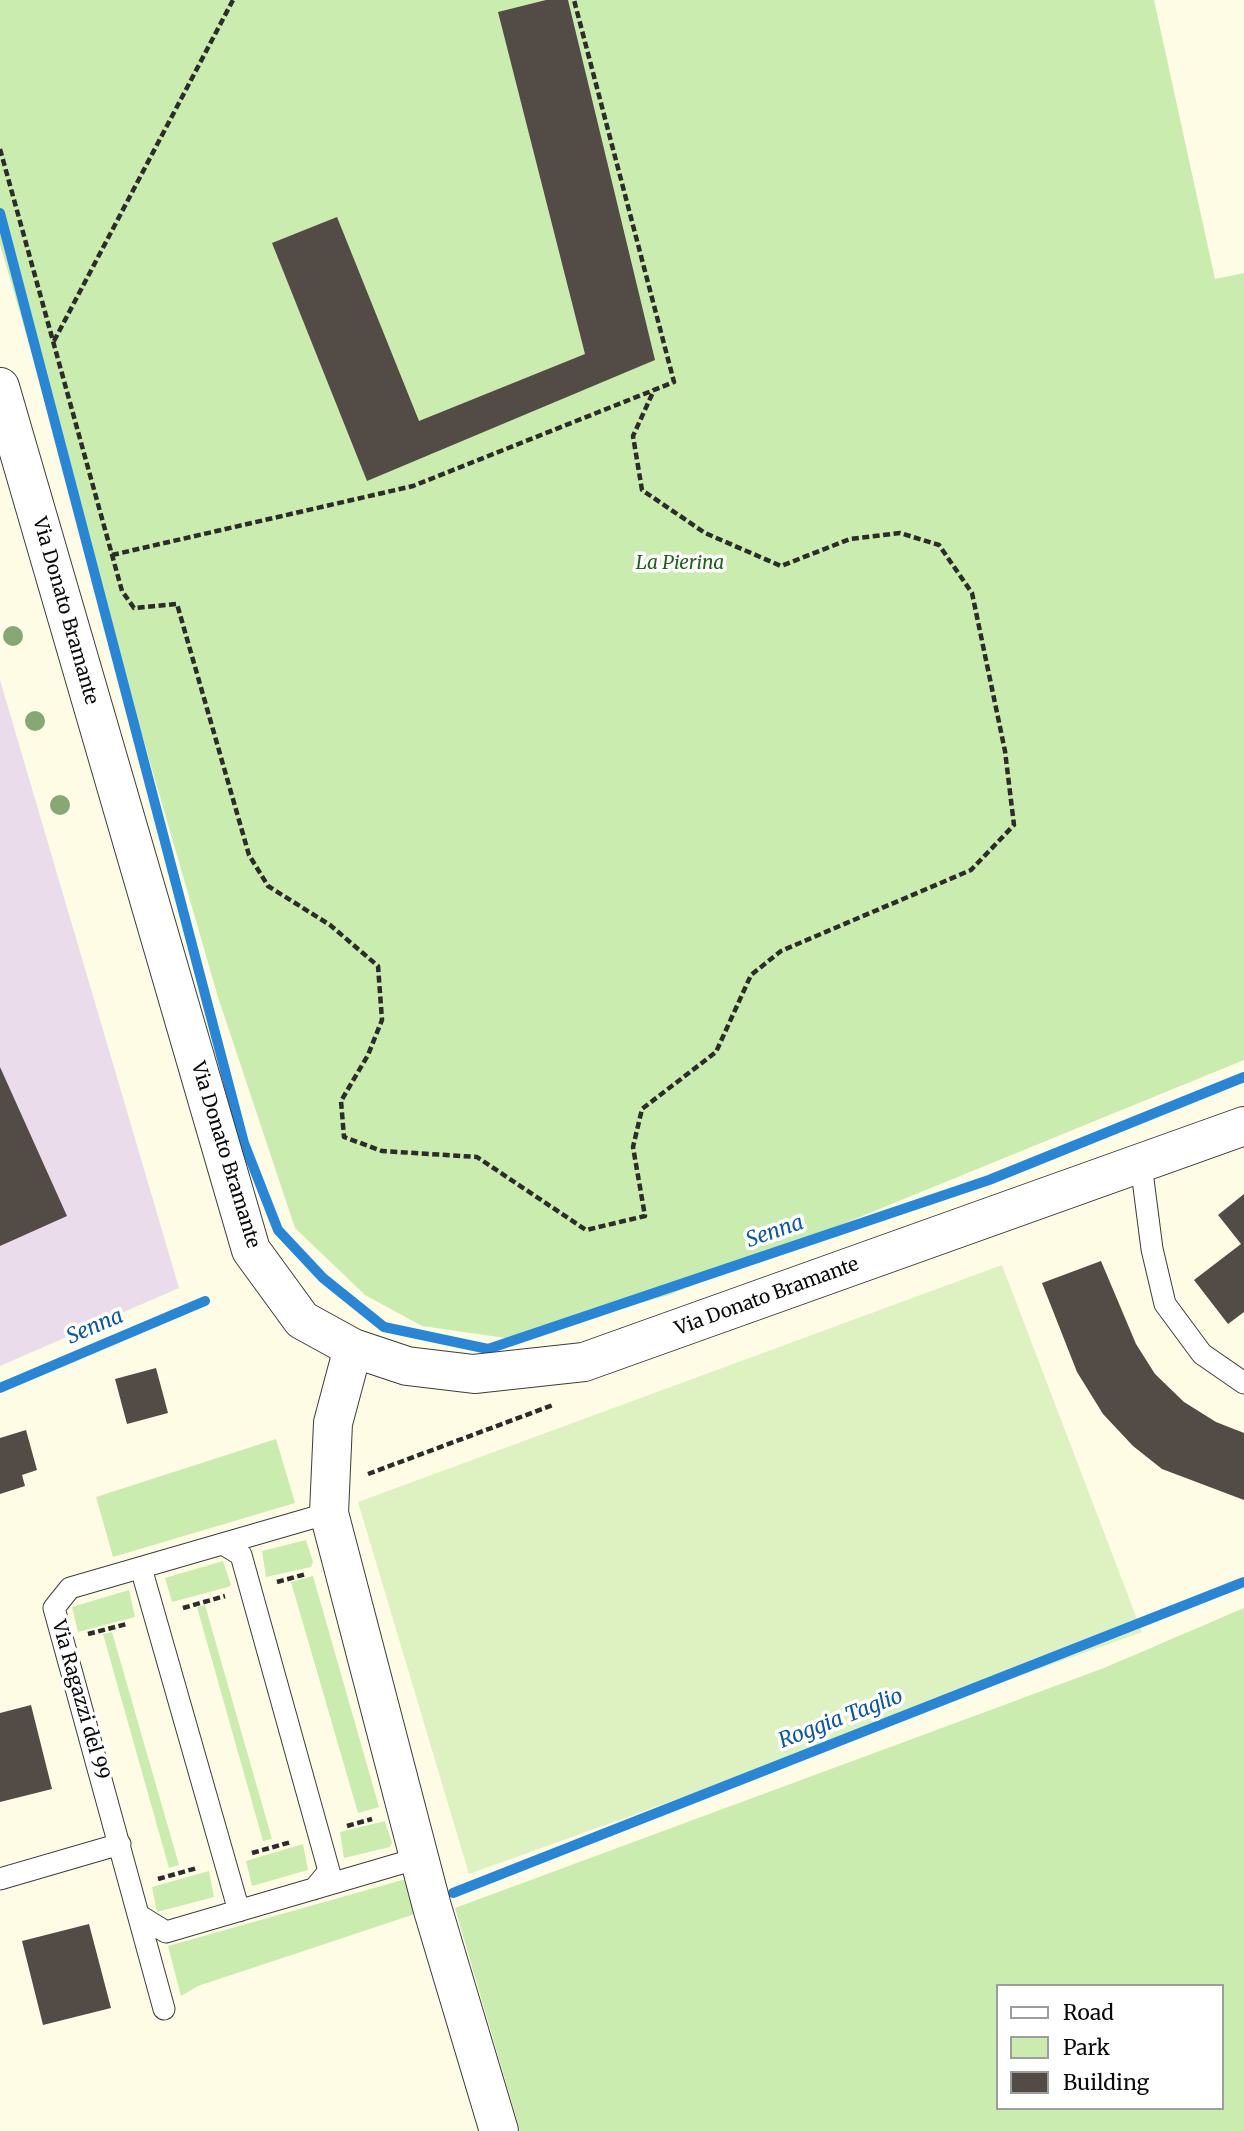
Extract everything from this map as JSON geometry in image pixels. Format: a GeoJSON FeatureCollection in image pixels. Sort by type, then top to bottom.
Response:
{"type":"FeatureCollection","features":[{"type":"Feature","properties":{"kind":"street","name":"Via Donato Bramante"},"geometry":{"type":"LineString","coordinates":[[0,387],[251,1250],[302,1320],[353,1348],[407,1366],[474,1374],[584,1362],[1244,1126]]}},
{"type":"Feature","properties":{"kind":"street"},"geometry":{"type":"LineString","coordinates":[[353,1348],[333,1423],[329,1513],[419,1858],[499,2131]]}},
{"type":"Feature","properties":{"kind":"lane"},"geometry":{"type":"LineString","coordinates":[[1141,1164],[1152,1249],[1165,1304],[1202,1354],[1244,1383]]}},
{"type":"Feature","properties":{"kind":"lane","name":"Via Ragazzi del 99"},"geometry":{"type":"LineString","coordinates":[[164,2010],[54,1608],[69,1588],[329,1513]]}},
{"type":"Feature","properties":{"kind":"lane"},"geometry":{"type":"LineString","coordinates":[[223,1544],[241,1555],[329,1871],[314,1889]]}},
{"type":"Feature","properties":{"kind":"lane"},"geometry":{"type":"LineString","coordinates":[[141,1568],[239,1911]]}},
{"type":"Feature","properties":{"kind":"lane"},"geometry":{"type":"LineString","coordinates":[[0,1879],[120,1844]]}},
{"type":"Feature","properties":{"kind":"lane"},"geometry":{"type":"LineString","coordinates":[[140,1916],[166,1932],[419,1858]]}},
{"type":"Feature","properties":{"kind":"path"},"geometry":{"type":"LineString","coordinates":[[53,342],[233,0]]}},
{"type":"Feature","properties":{"kind":"path"},"geometry":{"type":"LineString","coordinates":[[112,555],[413,486],[674,382],[574,0]]}},
{"type":"Feature","properties":{"kind":"path"},"geometry":{"type":"LineString","coordinates":[[0,149],[122,591],[134,608],[177,604],[250,855],[268,886],[331,925],[378,966],[382,1020],[369,1055],[341,1101],[344,1137],[382,1151],[477,1157],[586,1230],[645,1216],[633,1147],[642,1109],[716,1052],[751,975],[781,951],[971,870],[1014,825],[1005,751],[972,593],[939,545],[900,533],[850,539],[781,566],[705,533],[642,490],[633,436],[654,390]]}},
{"type":"Feature","properties":{"kind":"path"},"geometry":{"type":"LineString","coordinates":[[63,1642],[342,1564]]}},
{"type":"Feature","properties":{"kind":"path"},"geometry":{"type":"LineString","coordinates":[[132,1886],[406,1810]]}},
{"type":"Feature","properties":{"kind":"shaded area"},"geometry":{"type":"Polygon","coordinates":[[[0,680],[179,1288],[0,1366],[0,680]]]}},
{"type":"Feature","properties":{"kind":"green space","name":"La Pierina"},"geometry":{"type":"Polygon","coordinates":[[[0,0],[1154,0],[1215,279],[1244,273],[1244,1060],[669,1295],[512,1339],[422,1326],[365,1295],[295,1228],[218,997],[0,244],[0,0]]]}},
{"type":"Feature","properties":{"kind":"green space"},"geometry":{"type":"Polygon","coordinates":[[[1002,1265],[1142,1632],[469,1874],[358,1502],[1002,1265]]]}},
{"type":"Feature","properties":{"kind":"green space"},"geometry":{"type":"Polygon","coordinates":[[[276,1439],[295,1503],[113,1557],[96,1497],[276,1439]]]}},
{"type":"Feature","properties":{"kind":"green space"},"geometry":{"type":"Polygon","coordinates":[[[306,1540],[313,1562],[311,1567],[266,1577],[262,1551],[306,1540]]]}},
{"type":"Feature","properties":{"kind":"green space"},"geometry":{"type":"Polygon","coordinates":[[[223,1561],[231,1585],[172,1602],[165,1578],[223,1561]]]}},
{"type":"Feature","properties":{"kind":"green space"},"geometry":{"type":"Polygon","coordinates":[[[313,1576],[379,1807],[358,1813],[291,1582],[313,1576]]]}},
{"type":"Feature","properties":{"kind":"green space"},"geometry":{"type":"Polygon","coordinates":[[[129,1590],[135,1617],[78,1632],[72,1607],[129,1590]]]}},
{"type":"Feature","properties":{"kind":"green space"},"geometry":{"type":"Polygon","coordinates":[[[205,1605],[272,1839],[263,1841],[197,1607],[205,1605]]]}},
{"type":"Feature","properties":{"kind":"green space"},"geometry":{"type":"Polygon","coordinates":[[[1244,1608],[1244,2131],[520,2131],[455,1908],[1104,1668],[1244,1608]]]}},
{"type":"Feature","properties":{"kind":"green space"},"geometry":{"type":"Polygon","coordinates":[[[112,1632],[179,1865],[169,1868],[103,1634],[112,1632]]]}},
{"type":"Feature","properties":{"kind":"green space"},"geometry":{"type":"Polygon","coordinates":[[[385,1821],[392,1843],[390,1847],[344,1858],[340,1832],[385,1821]]]}},
{"type":"Feature","properties":{"kind":"green space"},"geometry":{"type":"Polygon","coordinates":[[[303,1844],[308,1870],[252,1886],[246,1861],[303,1844]]]}},
{"type":"Feature","properties":{"kind":"green space"},"geometry":{"type":"Polygon","coordinates":[[[209,1871],[214,1897],[157,1912],[152,1887],[209,1871]]]}},
{"type":"Feature","properties":{"kind":"green space"},"geometry":{"type":"Polygon","coordinates":[[[406,1879],[415,1914],[198,1986],[181,1996],[168,1946],[406,1879]]]}},
{"type":"Feature","properties":{"kind":"building"},"geometry":{"type":"Polygon","coordinates":[[[546,0],[568,0],[655,360],[367,481],[272,243],[337,217],[419,421],[585,354],[498,12],[546,0]]]}},
{"type":"Feature","properties":{"kind":"building"},"geometry":{"type":"Polygon","coordinates":[[[0,1067],[67,1216],[0,1246],[0,1067]]]}},
{"type":"Feature","properties":{"kind":"building"},"geometry":{"type":"Polygon","coordinates":[[[1244,1194],[1244,1312],[1228,1324],[1194,1280],[1241,1244],[1218,1215],[1244,1194]]]}},
{"type":"Feature","properties":{"kind":"building"},"geometry":{"type":"Polygon","coordinates":[[[1101,1261],[1136,1344],[1155,1374],[1184,1402],[1216,1422],[1244,1433],[1244,1500],[1162,1469],[1133,1446],[1103,1414],[1077,1372],[1042,1283],[1101,1261]]]}},
{"type":"Feature","properties":{"kind":"building"},"geometry":{"type":"Polygon","coordinates":[[[156,1368],[168,1413],[127,1424],[115,1379],[156,1368]]]}},
{"type":"Feature","properties":{"kind":"building"},"geometry":{"type":"Polygon","coordinates":[[[26,1430],[37,1470],[22,1475],[25,1486],[0,1494],[0,1438],[26,1430]]]}},
{"type":"Feature","properties":{"kind":"building"},"geometry":{"type":"Polygon","coordinates":[[[31,1705],[52,1789],[0,1802],[0,1713],[31,1705]]]}},
{"type":"Feature","properties":{"kind":"building"},"geometry":{"type":"Polygon","coordinates":[[[89,1924],[111,2008],[43,2025],[22,1941],[89,1924]]]}},
{"type":"Feature","properties":{"kind":"waterway"},"geometry":{"type":"LineString","coordinates":[[0,213],[244,1143],[278,1230],[323,1278],[384,1327],[488,1349],[989,1180],[1244,1077]]}},
{"type":"Feature","properties":{"kind":"waterway","name":"Senna"},"geometry":{"type":"LineString","coordinates":[[0,1388],[205,1301]]}},
{"type":"Feature","properties":{"kind":"waterway","name":"Roggia Taglio"},"geometry":{"type":"LineString","coordinates":[[453,1893],[1244,1582]]}}]}
